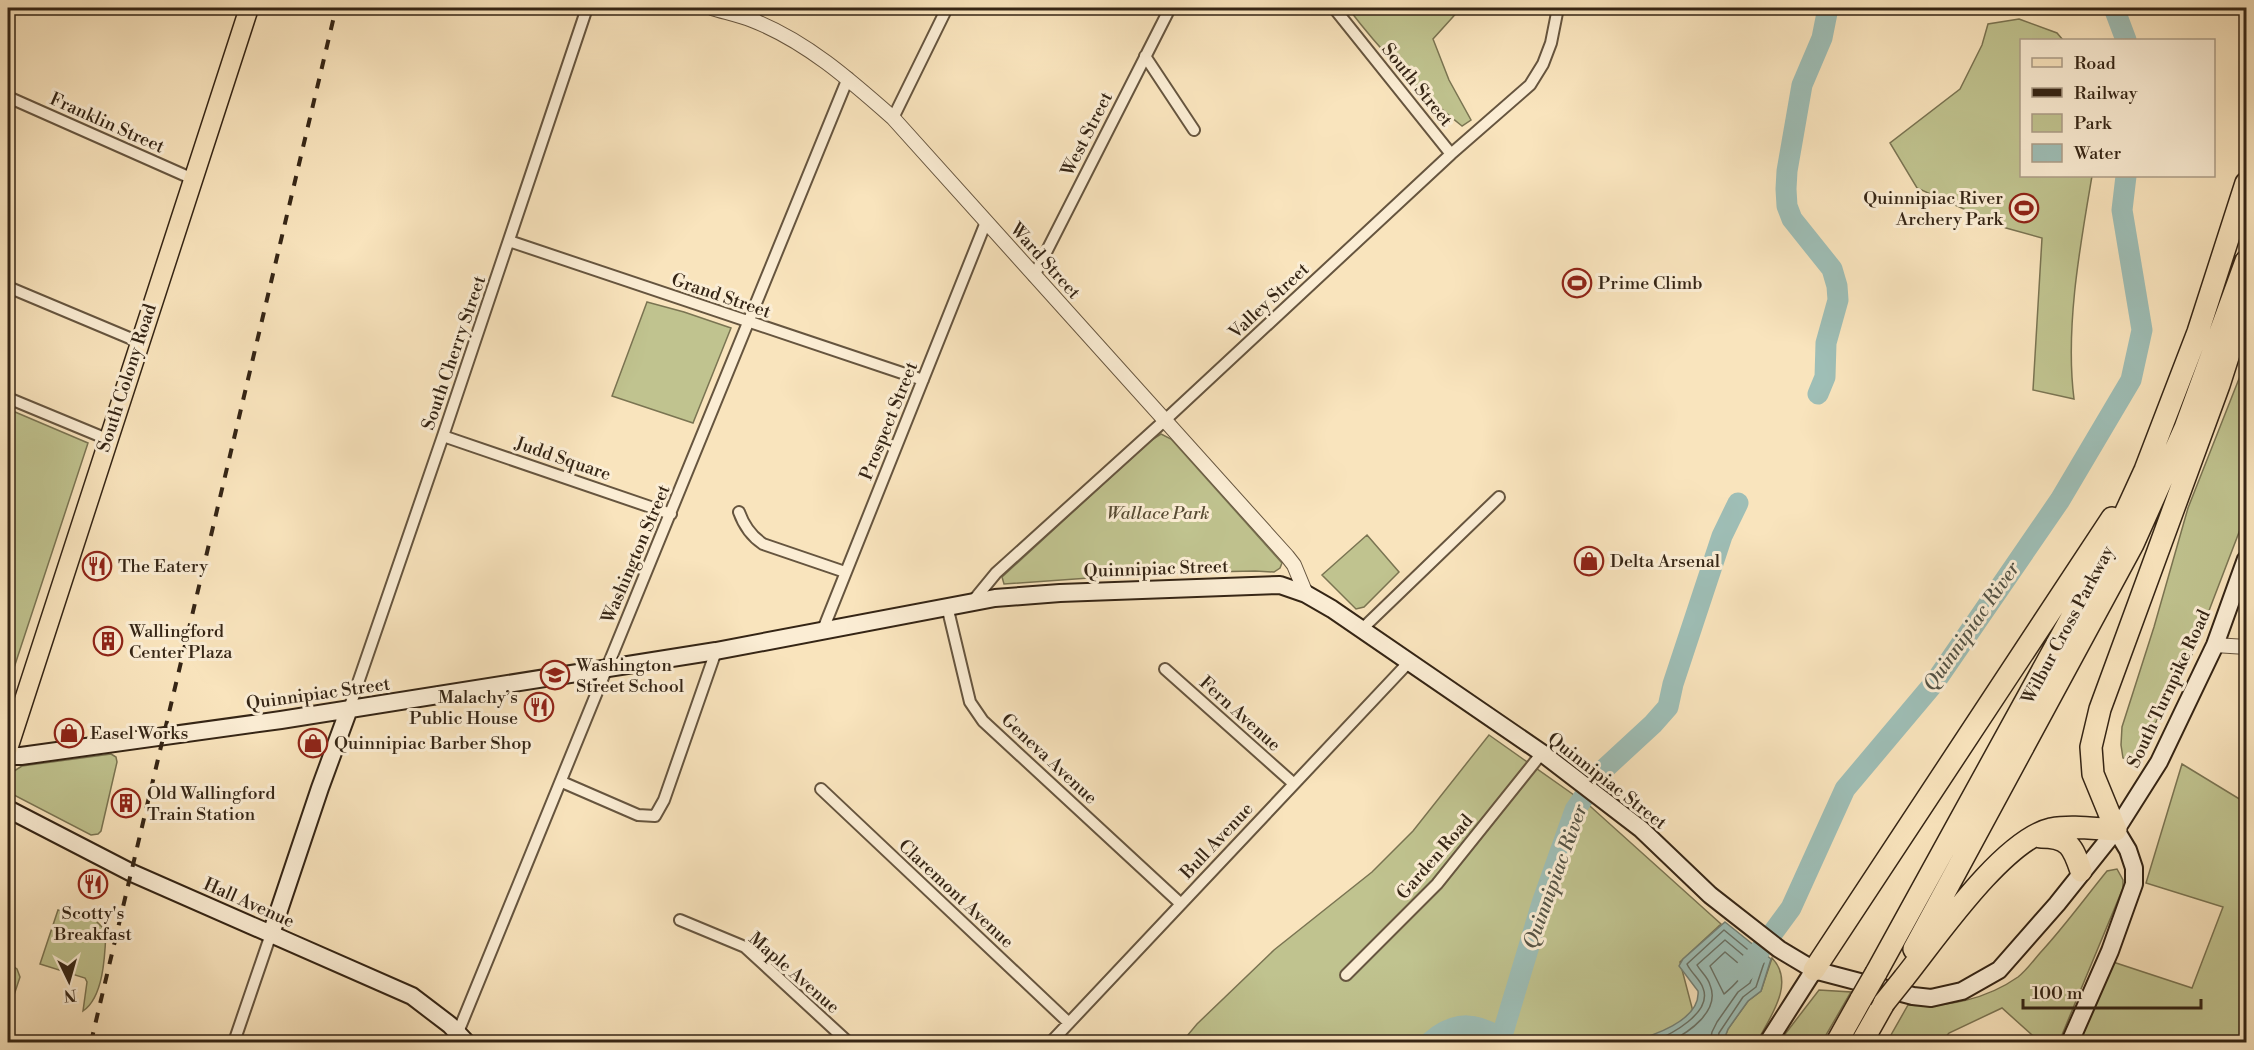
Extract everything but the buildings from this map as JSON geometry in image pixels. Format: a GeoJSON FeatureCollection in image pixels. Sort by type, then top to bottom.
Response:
{"type":"FeatureCollection","features":[{"type":"Feature","properties":{"kind":"highway","name":"Wilbur Cross Parkway"},"geometry":{"type":"LineString","coordinates":[[1837,1042],[2108,553],[2145,470],[2198,332],[2247,183]]}},
{"type":"Feature","properties":{"kind":"highway","name":"Wilbur Cross Parkway"},"geometry":{"type":"LineString","coordinates":[[1863,1042],[1884,1003],[1902,977],[2133,544],[2185,428],[2247,261]]}},
{"type":"Feature","properties":{"kind":"highway"},"geometry":{"type":"LineString","coordinates":[[1902,977],[2001,859],[2031,837],[2052,829],[2116,830],[2093,774],[2091,747],[2100,709],[2219,385],[2243,310],[2247,290]]}},
{"type":"Feature","properties":{"kind":"highway"},"geometry":{"type":"LineString","coordinates":[[1815,970],[2145,470]]}},
{"type":"Feature","properties":{"kind":"highway"},"geometry":{"type":"LineString","coordinates":[[2031,837],[2053,837],[2067,842],[2075,852],[2081,871]]}},
{"type":"Feature","properties":{"kind":"main road","name":"South Colony Road"},"geometry":{"type":"LineString","coordinates":[[8,749],[249,8]]}},
{"type":"Feature","properties":{"kind":"main road","name":"South Turnpike Road"},"geometry":{"type":"LineString","coordinates":[[2116,830],[2159,762],[2215,645],[2247,559]]}},
{"type":"Feature","properties":{"kind":"main road","name":"Quinnipiac Street"},"geometry":{"type":"LineString","coordinates":[[8,756],[164,737],[605,669],[822,632],[973,602],[1060,593],[1270,584],[1305,594],[1542,753],[1641,829],[1710,895],[1779,949],[1815,970],[1922,998],[1962,992],[1991,976],[2007,962],[2116,830]]}},
{"type":"Feature","properties":{"kind":"main road"},"geometry":{"type":"LineString","coordinates":[[272,934],[320,788],[349,709]]}},
{"type":"Feature","properties":{"kind":"main road","name":"Hall Avenue"},"geometry":{"type":"LineString","coordinates":[[8,809],[132,873],[412,996],[433,1011],[459,1040]]}},
{"type":"Feature","properties":{"kind":"main road"},"geometry":{"type":"LineString","coordinates":[[2070,1042],[2110,951],[2134,884],[2134,868],[2128,850],[2116,830]]}},
{"type":"Feature","properties":{"kind":"main road"},"geometry":{"type":"LineString","coordinates":[[1768,1042],[1815,970]]}},
{"type":"Feature","properties":{"kind":"street","name":"South Cherry Street"},"geometry":{"type":"LineString","coordinates":[[349,709],[587,8]]}},
{"type":"Feature","properties":{"kind":"street","name":"Ward Street"},"geometry":{"type":"LineString","coordinates":[[712,8],[755,14],[848,78],[893,118],[1287,556],[1294,565],[1305,594]]}},
{"type":"Feature","properties":{"kind":"street"},"geometry":{"type":"LineString","coordinates":[[893,118],[947,8]]}},
{"type":"Feature","properties":{"kind":"street","name":"West Street"},"geometry":{"type":"LineString","coordinates":[[1034,276],[1170,8]]}},
{"type":"Feature","properties":{"kind":"street","name":"South Street"},"geometry":{"type":"LineString","coordinates":[[1334,8],[1451,154]]}},
{"type":"Feature","properties":{"kind":"street","name":"Valley Street"},"geometry":{"type":"LineString","coordinates":[[973,602],[996,573],[1164,421],[1451,154],[1530,86],[1543,64],[1551,43],[1558,8]]}},
{"type":"Feature","properties":{"kind":"street"},"geometry":{"type":"LineString","coordinates":[[1145,56],[1194,130]]}},
{"type":"Feature","properties":{"kind":"street","name":"Washington Street"},"geometry":{"type":"LineString","coordinates":[[459,1040],[605,669],[671,514],[848,78]]}},
{"type":"Feature","properties":{"kind":"street","name":"Franklin Street"},"geometry":{"type":"LineString","coordinates":[[8,97],[193,179]]}},
{"type":"Feature","properties":{"kind":"street","name":"Prospect Street"},"geometry":{"type":"LineString","coordinates":[[822,632],[986,222]]}},
{"type":"Feature","properties":{"kind":"street","name":"Grand Street"},"geometry":{"type":"LineString","coordinates":[[509,241],[747,323],[923,380]]}},
{"type":"Feature","properties":{"kind":"street"},"geometry":{"type":"LineString","coordinates":[[8,287],[139,342]]}},
{"type":"Feature","properties":{"kind":"street"},"geometry":{"type":"LineString","coordinates":[[8,398],[107,440]]}},
{"type":"Feature","properties":{"kind":"street","name":"Judd Square"},"geometry":{"type":"LineString","coordinates":[[443,436],[671,514]]}},
{"type":"Feature","properties":{"kind":"street"},"geometry":{"type":"LineString","coordinates":[[1361,630],[1499,497]]}},
{"type":"Feature","properties":{"kind":"street"},"geometry":{"type":"LineString","coordinates":[[740,512],[743,523],[753,538],[763,544],[845,572]]}},
{"type":"Feature","properties":{"kind":"street","name":"Geneva Avenue"},"geometry":{"type":"LineString","coordinates":[[946,606],[970,702],[983,721],[1181,904]]}},
{"type":"Feature","properties":{"kind":"street"},"geometry":{"type":"LineString","coordinates":[[2215,645],[2247,647]]}},
{"type":"Feature","properties":{"kind":"street"},"geometry":{"type":"LineString","coordinates":[[562,782],[638,815],[655,816],[664,800],[716,651]]}},
{"type":"Feature","properties":{"kind":"street","name":"Bull Avenue"},"geometry":{"type":"LineString","coordinates":[[1050,1042],[1408,663]]}},
{"type":"Feature","properties":{"kind":"street","name":"Fern Avenue"},"geometry":{"type":"LineString","coordinates":[[1165,669],[1293,783]]}},
{"type":"Feature","properties":{"kind":"street","name":"Garden Road"},"geometry":{"type":"LineString","coordinates":[[1346,975],[1437,884],[1542,753]]}},
{"type":"Feature","properties":{"kind":"street","name":"Claremont Avenue"},"geometry":{"type":"LineString","coordinates":[[821,789],[1069,1023]]}},
{"type":"Feature","properties":{"kind":"street","name":"Maple Avenue"},"geometry":{"type":"LineString","coordinates":[[680,920],[745,947],[848,1042]]}},
{"type":"Feature","properties":{"kind":"street"},"geometry":{"type":"LineString","coordinates":[[234,1042],[272,934]]}},
{"type":"Feature","properties":{"kind":"green space"},"geometry":{"type":"Polygon","coordinates":[[[1348,8],[1461,8],[1433,39],[1449,80],[1471,120],[1462,126],[1431,100],[1387,55],[1348,8]]]}},
{"type":"Feature","properties":{"kind":"green space","name":"Quinnipiac River Archery Park"},"geometry":{"type":"Polygon","coordinates":[[[2019,19],[2057,33],[2062,39],[2020,39],[2020,177],[2092,177],[2075,287],[2071,344],[2074,399],[2033,390],[2042,238],[2006,228],[1917,188],[1890,143],[1960,89],[1982,45],[1988,24],[2019,19]]]}},
{"type":"Feature","properties":{"kind":"green space"},"geometry":{"type":"Polygon","coordinates":[[[647,302],[731,328],[693,423],[612,396],[647,302]]]}},
{"type":"Feature","properties":{"kind":"green space"},"geometry":{"type":"Polygon","coordinates":[[[2246,361],[2246,514],[2192,655],[2135,761],[2123,758],[2122,727],[2188,508],[2246,361]]]}},
{"type":"Feature","properties":{"kind":"green space"},"geometry":{"type":"Polygon","coordinates":[[[8,409],[88,443],[8,686],[8,409]]]}},
{"type":"Feature","properties":{"kind":"green space","name":"Wallace Park"},"geometry":{"type":"Polygon","coordinates":[[[1161,434],[1171,439],[1282,563],[1280,568],[1274,572],[1159,573],[1004,584],[1002,577],[1150,441],[1161,434]]]}},
{"type":"Feature","properties":{"kind":"green space"},"geometry":{"type":"Polygon","coordinates":[[[1367,535],[1399,572],[1364,607],[1356,609],[1322,575],[1367,535]]]}},
{"type":"Feature","properties":{"kind":"green space"},"geometry":{"type":"Polygon","coordinates":[[[1489,735],[1591,807],[1721,924],[1680,962],[1701,1042],[1182,1042],[1197,1024],[1274,950],[1372,872],[1413,831],[1489,735]]]}},
{"type":"Feature","properties":{"kind":"green space"},"geometry":{"type":"Polygon","coordinates":[[[111,754],[116,757],[117,762],[101,831],[98,834],[91,835],[12,794],[10,788],[14,771],[22,766],[111,754]]]}},
{"type":"Feature","properties":{"kind":"green space"},"geometry":{"type":"Polygon","coordinates":[[[2182,764],[2246,803],[2246,1042],[2077,1042],[2113,962],[2192,988],[2223,907],[2146,883],[2182,764]]]}},
{"type":"Feature","properties":{"kind":"green space"},"geometry":{"type":"Polygon","coordinates":[[[2117,869],[2123,880],[2123,888],[2059,1042],[2040,1042],[2002,1008],[1949,1033],[1941,1042],[1887,1042],[1908,1005],[1937,1005],[1966,1000],[1993,991],[2018,977],[2058,933],[2107,871],[2117,869]]]}},
{"type":"Feature","properties":{"kind":"green space"},"geometry":{"type":"Polygon","coordinates":[[[58,910],[96,921],[106,931],[104,963],[99,986],[90,1004],[83,1011],[87,982],[85,978],[40,964],[58,910]]]}},
{"type":"Feature","properties":{"kind":"green space"},"geometry":{"type":"Polygon","coordinates":[[[1772,958],[1782,978],[1781,989],[1774,1011],[1757,1042],[1743,1037],[1740,1042],[1723,1042],[1728,1029],[1748,1001],[1761,991],[1772,958]]]}},
{"type":"Feature","properties":{"kind":"green space"},"geometry":{"type":"Polygon","coordinates":[[[8,963],[17,969],[20,977],[8,1013],[8,963]]]}},
{"type":"Feature","properties":{"kind":"green space"},"geometry":{"type":"Polygon","coordinates":[[[1819,990],[1851,992],[1822,1042],[1779,1042],[1819,990]]]}},
{"type":"Feature","properties":{"kind":"water"},"geometry":{"type":"Polygon","coordinates":[[[1725,922],[1771,959],[1761,991],[1748,1001],[1728,1029],[1723,1042],[1628,1042],[1661,1032],[1683,1019],[1691,1011],[1697,1002],[1698,991],[1679,966],[1683,959],[1725,922]]]}},
{"type":"Feature","properties":{"kind":"waterway","name":"Quinnipiac River"},"geometry":{"type":"LineString","coordinates":[[1818,394],[1825,377],[1826,343],[1838,300],[1837,286],[1832,269],[1792,219],[1787,206],[1786,189],[1802,85],[1822,38],[1828,8]]}},
{"type":"Feature","properties":{"kind":"waterway","name":"Quinnipiac River"},"geometry":{"type":"LineString","coordinates":[[2114,8],[2126,39]]}},
{"type":"Feature","properties":{"kind":"waterway","name":"Quinnipiac River"},"geometry":{"type":"LineString","coordinates":[[1744,972],[1791,908],[1845,789],[1935,682],[2060,500],[2131,380],[2142,330],[2122,210],[2126,177]]}},
{"type":"Feature","properties":{"kind":"waterway","name":"Quinnipiac River"},"geometry":{"type":"LineString","coordinates":[[1501,1039],[1542,903],[1575,810],[1601,772],[1668,707],[1673,684],[1722,536],[1738,503]]}},
{"type":"Feature","properties":{"kind":"waterway","name":"Quinnipiac River"},"geometry":{"type":"LineString","coordinates":[[1430,1042],[1449,1029],[1467,1026],[1486,1030],[1506,1042]]}},
{"type":"Feature","properties":{"kind":"railway"},"geometry":{"type":"LineString","coordinates":[[91,1042],[336,8]]}},
{"type":"Feature","properties":{"kind":"place","name":"Quinnipiac River Archery Park"},"geometry":{"type":"Point","coordinates":[2024,208]}},
{"type":"Feature","properties":{"kind":"place","name":"Prime Climb"},"geometry":{"type":"Point","coordinates":[1577,283]}},
{"type":"Feature","properties":{"kind":"place","name":"Delta Arsenal"},"geometry":{"type":"Point","coordinates":[1589,561]}},
{"type":"Feature","properties":{"kind":"place","name":"The Eatery"},"geometry":{"type":"Point","coordinates":[97,566]}},
{"type":"Feature","properties":{"kind":"place","name":"Wallingford Center Plaza"},"geometry":{"type":"Point","coordinates":[108,641]}},
{"type":"Feature","properties":{"kind":"place","name":"Washington Street School"},"geometry":{"type":"Point","coordinates":[555,675]}},
{"type":"Feature","properties":{"kind":"place","name":"Malachy’s Public House"},"geometry":{"type":"Point","coordinates":[539,707]}},
{"type":"Feature","properties":{"kind":"place","name":"Easel Works"},"geometry":{"type":"Point","coordinates":[69,733]}},
{"type":"Feature","properties":{"kind":"place","name":"Quinnipiac Barber Shop"},"geometry":{"type":"Point","coordinates":[313,743]}},
{"type":"Feature","properties":{"kind":"place","name":"Old Wallingford Train Station"},"geometry":{"type":"Point","coordinates":[126,803]}},
{"type":"Feature","properties":{"kind":"place","name":"Scotty's Breakfast"},"geometry":{"type":"Point","coordinates":[93,884]}}]}
